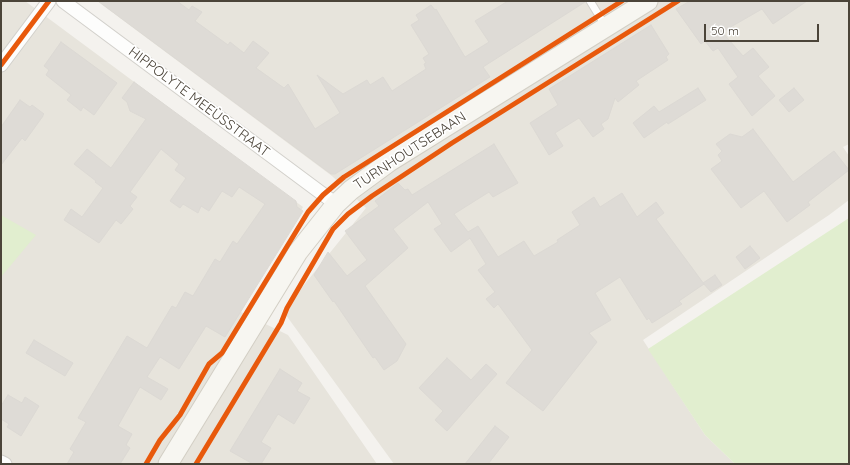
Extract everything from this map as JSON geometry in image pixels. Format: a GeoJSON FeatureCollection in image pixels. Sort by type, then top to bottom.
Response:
{"type":"FeatureCollection","features":[{"type":"Feature","properties":{"kind":"main road","name":"TURNHOUTSEBAAN"},"geometry":{"type":"LineString","coordinates":[[168,464],[298,252],[336,204],[351,190],[389,162],[648,1]]}},
{"type":"Feature","properties":{"kind":"street"},"geometry":{"type":"LineString","coordinates":[[1,65],[49,1]]}},
{"type":"Feature","properties":{"kind":"street","name":"HIPPOLYTE MEEÙSSTRAAT"},"geometry":{"type":"LineString","coordinates":[[63,1],[336,204]]}},
{"type":"Feature","properties":{"kind":"street"},"geometry":{"type":"LineString","coordinates":[[1,462],[5,464]]}},
{"type":"Feature","properties":{"kind":"lane"},"geometry":{"type":"LineString","coordinates":[[590,1],[606,27]]}},
{"type":"Feature","properties":{"kind":"shaded area"},"geometry":{"type":"Polygon","coordinates":[[[1,1],[25,1],[303,207],[241,312],[288,335],[377,464],[1,464],[1,1]]]}},
{"type":"Feature","properties":{"kind":"shaded area"},"geometry":{"type":"Polygon","coordinates":[[[97,1],[849,1],[849,144],[843,147],[849,156],[849,200],[643,340],[705,435],[735,464],[394,464],[283,311],[366,208],[332,176],[97,1]]]}},
{"type":"Feature","properties":{"kind":"green space"},"geometry":{"type":"Polygon","coordinates":[[[1,215],[36,235],[1,277],[1,215]]]}},
{"type":"Feature","properties":{"kind":"green space"},"geometry":{"type":"Polygon","coordinates":[[[849,218],[849,464],[735,464],[705,435],[648,349],[849,218]]]}},
{"type":"Feature","properties":{"kind":"building"},"geometry":{"type":"Polygon","coordinates":[[[98,1],[177,1],[189,10],[192,6],[202,12],[195,21],[228,45],[230,42],[244,53],[253,41],[269,53],[256,68],[284,88],[288,84],[315,129],[340,113],[317,75],[343,94],[367,80],[370,85],[383,77],[392,91],[426,69],[424,64],[426,63],[423,58],[429,54],[411,25],[419,20],[416,15],[431,5],[435,10],[436,9],[465,57],[489,42],[475,21],[508,1],[585,2],[483,67],[490,77],[335,174],[331,174],[98,1]]]}},
{"type":"Feature","properties":{"kind":"building"},"geometry":{"type":"Polygon","coordinates":[[[690,1],[807,1],[773,24],[762,9],[722,32],[743,56],[753,48],[769,67],[758,76],[775,96],[752,116],[729,84],[738,77],[718,48],[713,51],[705,41],[701,44],[676,9],[690,1]]]}},
{"type":"Feature","properties":{"kind":"building"},"geometry":{"type":"Polygon","coordinates":[[[651,25],[669,54],[666,57],[668,60],[636,81],[639,85],[618,102],[615,98],[608,119],[601,124],[604,129],[593,137],[579,118],[555,133],[563,146],[549,155],[530,123],[558,105],[549,89],[651,25]]]}},
{"type":"Feature","properties":{"kind":"building"},"geometry":{"type":"Polygon","coordinates":[[[61,42],[117,83],[94,115],[83,107],[81,111],[67,100],[71,95],[46,75],[49,70],[44,66],[61,42]]]}},
{"type":"Feature","properties":{"kind":"building"},"geometry":{"type":"Polygon","coordinates":[[[134,82],[296,201],[297,207],[303,211],[225,337],[206,326],[179,369],[160,357],[147,377],[168,389],[161,400],[140,387],[118,426],[132,434],[126,445],[130,448],[120,464],[67,464],[74,452],[70,449],[86,422],[78,418],[127,336],[147,348],[172,306],[176,308],[185,292],[193,296],[215,259],[220,262],[233,241],[237,244],[265,204],[239,187],[232,197],[222,191],[209,211],[201,206],[198,213],[183,204],[180,208],[170,201],[186,178],[175,170],[179,164],[161,149],[130,192],[137,197],[130,206],[133,209],[121,224],[116,220],[99,243],[64,220],[71,209],[82,217],[103,188],[74,164],[87,149],[111,168],[146,119],[130,111],[127,102],[122,98],[134,82]]]}},
{"type":"Feature","properties":{"kind":"building"},"geometry":{"type":"Polygon","coordinates":[[[698,88],[706,100],[668,124],[667,122],[644,138],[633,123],[654,106],[659,112],[698,88]]]}},
{"type":"Feature","properties":{"kind":"building"},"geometry":{"type":"Polygon","coordinates":[[[794,88],[804,100],[789,112],[779,100],[794,88]]]}},
{"type":"Feature","properties":{"kind":"building"},"geometry":{"type":"Polygon","coordinates":[[[20,100],[30,107],[32,105],[44,114],[25,141],[22,138],[1,165],[1,127],[20,100]]]}},
{"type":"Feature","properties":{"kind":"building"},"geometry":{"type":"Polygon","coordinates":[[[753,129],[793,182],[834,151],[849,170],[808,202],[810,205],[787,222],[764,191],[741,208],[711,169],[722,161],[718,155],[722,151],[716,144],[730,134],[742,137],[753,129]]]}},
{"type":"Feature","properties":{"kind":"building"},"geometry":{"type":"Polygon","coordinates":[[[494,144],[518,183],[493,197],[489,192],[454,214],[468,232],[478,226],[498,257],[524,241],[534,256],[558,242],[557,240],[580,225],[572,212],[594,197],[600,207],[622,193],[637,217],[656,202],[664,213],[656,219],[704,284],[679,301],[682,304],[652,323],[649,318],[647,320],[620,277],[595,293],[611,320],[589,333],[597,342],[543,411],[506,383],[532,350],[498,304],[494,308],[486,299],[495,292],[478,270],[486,264],[470,238],[451,252],[434,229],[442,224],[428,202],[393,229],[408,248],[365,286],[406,344],[397,361],[384,370],[375,357],[373,358],[334,301],[333,302],[314,275],[328,252],[347,276],[367,260],[345,231],[379,206],[375,201],[398,183],[405,190],[408,189],[412,195],[494,144]]]}},
{"type":"Feature","properties":{"kind":"building"},"geometry":{"type":"Polygon","coordinates":[[[750,246],[760,258],[745,269],[736,257],[750,246]]]}},
{"type":"Feature","properties":{"kind":"building"},"geometry":{"type":"Polygon","coordinates":[[[715,275],[722,285],[711,292],[703,283],[715,275]]]}},
{"type":"Feature","properties":{"kind":"building"},"geometry":{"type":"Polygon","coordinates":[[[34,340],[73,363],[65,376],[26,353],[34,340]]]}},
{"type":"Feature","properties":{"kind":"building"},"geometry":{"type":"Polygon","coordinates":[[[447,358],[471,380],[486,364],[497,374],[447,431],[435,420],[443,411],[419,388],[447,358]]]}},
{"type":"Feature","properties":{"kind":"building"},"geometry":{"type":"Polygon","coordinates":[[[280,369],[302,383],[297,391],[310,398],[294,424],[278,414],[261,442],[271,448],[261,464],[253,464],[230,451],[280,369]]]}},
{"type":"Feature","properties":{"kind":"building"},"geometry":{"type":"Polygon","coordinates":[[[8,395],[22,403],[25,397],[39,406],[21,436],[7,427],[9,424],[1,419],[1,406],[8,395]]]}},
{"type":"Feature","properties":{"kind":"building"},"geometry":{"type":"Polygon","coordinates":[[[495,426],[509,437],[488,464],[465,464],[495,426]]]}},
{"type":"Feature","properties":{"kind":"cycle path"},"geometry":{"type":"LineString","coordinates":[[1,65],[49,1]]}},
{"type":"Feature","properties":{"kind":"cycle path"},"geometry":{"type":"LineString","coordinates":[[146,464],[160,440],[180,415],[209,364],[222,353],[308,212],[323,195],[344,177],[622,1]]}},
{"type":"Feature","properties":{"kind":"cycle path"},"geometry":{"type":"LineString","coordinates":[[196,464],[281,323],[287,308],[333,229],[348,214],[372,196],[452,143],[678,1]]}}]}
